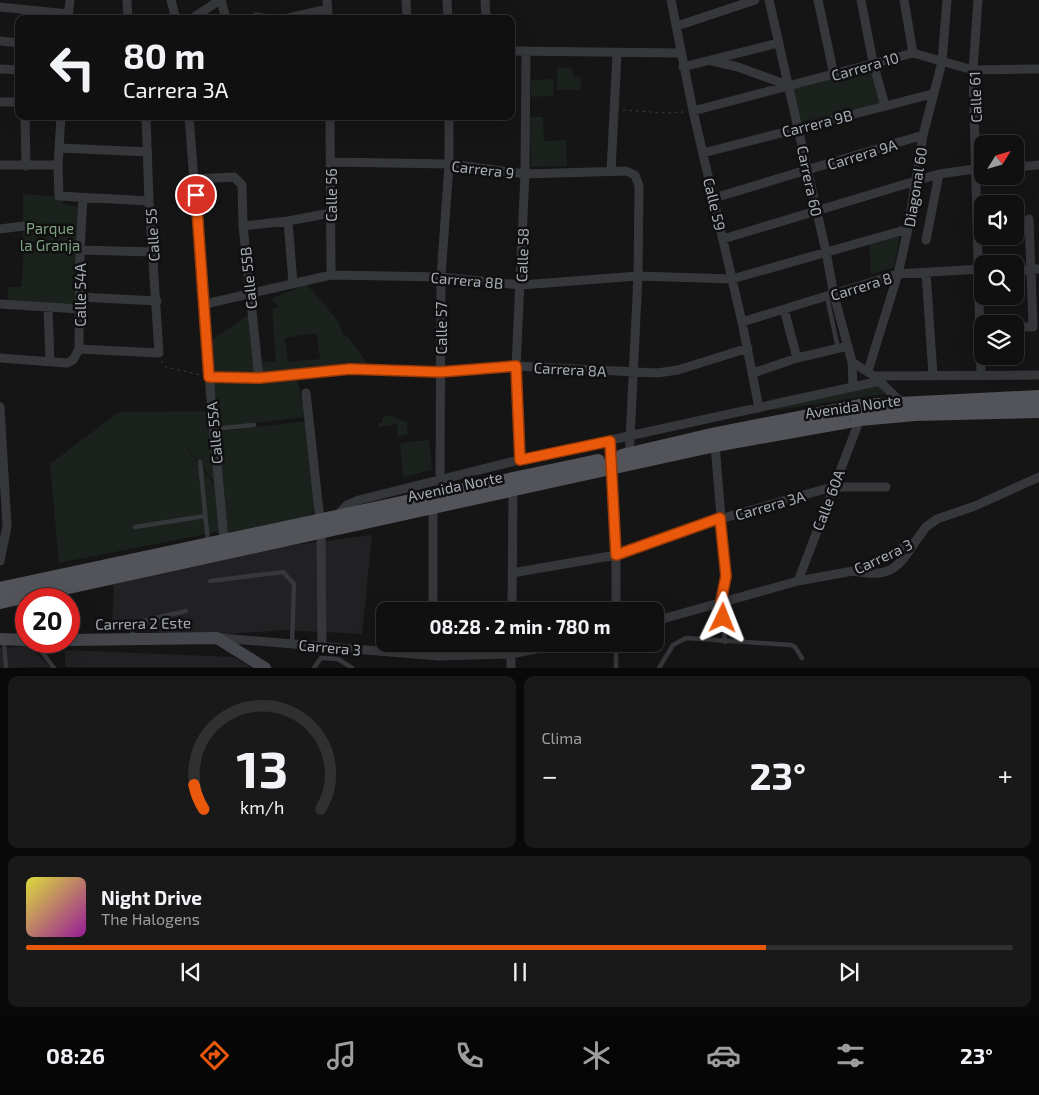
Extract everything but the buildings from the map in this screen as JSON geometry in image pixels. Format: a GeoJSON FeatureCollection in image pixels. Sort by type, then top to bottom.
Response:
{"type":"FeatureCollection","features":[{"type":"Feature","properties":{"kind":"main road","name":"Avenida Norte"},"geometry":{"type":"LineString","coordinates":[[629,459],[716,434],[860,406],[1039,397]]}},
{"type":"Feature","properties":{"kind":"main road","name":"Avenida Norte"},"geometry":{"type":"LineString","coordinates":[[0,602],[321,526],[336,517],[612,462],[855,421],[915,414],[1039,411]]}},
{"type":"Feature","properties":{"kind":"main road","name":"Avenida Norte"},"geometry":{"type":"LineString","coordinates":[[0,589],[224,539],[321,526],[433,507],[513,490],[612,462]]}},
{"type":"Feature","properties":{"kind":"street"},"geometry":{"type":"LineString","coordinates":[[68,15],[70,0]]}},
{"type":"Feature","properties":{"kind":"street"},"geometry":{"type":"LineString","coordinates":[[127,0],[128,15]]}},
{"type":"Feature","properties":{"kind":"street"},"geometry":{"type":"LineString","coordinates":[[171,0],[175,15]]}},
{"type":"Feature","properties":{"kind":"street"},"geometry":{"type":"LineString","coordinates":[[197,15],[221,0],[225,15]]}},
{"type":"Feature","properties":{"kind":"street"},"geometry":{"type":"LineString","coordinates":[[406,0],[407,15]]}},
{"type":"Feature","properties":{"kind":"street"},"geometry":{"type":"LineString","coordinates":[[447,0],[448,15]]}},
{"type":"Feature","properties":{"kind":"street"},"geometry":{"type":"LineString","coordinates":[[486,0],[486,15]]}},
{"type":"Feature","properties":{"kind":"street","name":"Calle 59"},"geometry":{"type":"LineString","coordinates":[[671,0],[683,67],[748,348],[759,408]]}},
{"type":"Feature","properties":{"kind":"street"},"geometry":{"type":"LineString","coordinates":[[676,26],[755,0]]}},
{"type":"Feature","properties":{"kind":"street","name":"Carrera 60"},"geometry":{"type":"LineString","coordinates":[[769,0],[778,44],[790,86],[826,252],[830,296],[852,362],[853,386]]}},
{"type":"Feature","properties":{"kind":"street"},"geometry":{"type":"LineString","coordinates":[[818,0],[834,75]]}},
{"type":"Feature","properties":{"kind":"street"},"geometry":{"type":"LineString","coordinates":[[861,0],[872,62],[885,106]]}},
{"type":"Feature","properties":{"kind":"street"},"geometry":{"type":"LineString","coordinates":[[904,0],[913,53]]}},
{"type":"Feature","properties":{"kind":"street","name":"Diagonal 60"},"geometry":{"type":"LineString","coordinates":[[874,376],[908,229],[923,135],[932,94],[942,62],[947,0]]}},
{"type":"Feature","properties":{"kind":"street","name":"Calle 61"},"geometry":{"type":"LineString","coordinates":[[978,0],[973,70],[978,135]]}},
{"type":"Feature","properties":{"kind":"street"},"geometry":{"type":"LineString","coordinates":[[296,15],[328,4]]}},
{"type":"Feature","properties":{"kind":"street"},"geometry":{"type":"LineString","coordinates":[[0,7],[60,15]]}},
{"type":"Feature","properties":{"kind":"street"},"geometry":{"type":"LineString","coordinates":[[0,41],[15,43]]}},
{"type":"Feature","properties":{"kind":"street"},"geometry":{"type":"LineString","coordinates":[[683,67],[778,44]]}},
{"type":"Feature","properties":{"kind":"street"},"geometry":{"type":"LineString","coordinates":[[515,51],[617,54],[680,53]]}},
{"type":"Feature","properties":{"kind":"street","name":"Calle 58"},"geometry":{"type":"LineString","coordinates":[[520,460],[516,366],[522,285],[526,51]]}},
{"type":"Feature","properties":{"kind":"street","name":"Carrera 10"},"geometry":{"type":"LineString","coordinates":[[693,112],[834,75],[872,62],[913,53],[973,70],[1039,69]]}},
{"type":"Feature","properties":{"kind":"street"},"geometry":{"type":"LineString","coordinates":[[611,172],[617,54]]}},
{"type":"Feature","properties":{"kind":"street"},"geometry":{"type":"LineString","coordinates":[[710,61],[738,68],[790,86]]}},
{"type":"Feature","properties":{"kind":"street"},"geometry":{"type":"LineString","coordinates":[[0,69],[15,70]]}},
{"type":"Feature","properties":{"kind":"street","name":"Carrera 9B"},"geometry":{"type":"LineString","coordinates":[[702,153],[932,94]]}},
{"type":"Feature","properties":{"kind":"street"},"geometry":{"type":"LineString","coordinates":[[0,102],[15,102]]}},
{"type":"Feature","properties":{"kind":"street"},"geometry":{"type":"LineString","coordinates":[[25,120],[26,166]]}},
{"type":"Feature","properties":{"kind":"street"},"geometry":{"type":"LineString","coordinates":[[61,120],[58,165],[59,196],[149,201]]}},
{"type":"Feature","properties":{"kind":"street","name":"Calle 55"},"geometry":{"type":"LineString","coordinates":[[146,120],[149,201],[159,353]]}},
{"type":"Feature","properties":{"kind":"street","name":"Calle 55A"},"geometry":{"type":"LineString","coordinates":[[189,120],[205,304],[213,429],[224,539]]}},
{"type":"Feature","properties":{"kind":"street","name":"Calle 56"},"geometry":{"type":"LineString","coordinates":[[330,120],[331,275]]}},
{"type":"Feature","properties":{"kind":"street","name":"Calle 57"},"geometry":{"type":"LineString","coordinates":[[440,480],[441,277],[449,164],[449,120]]}},
{"type":"Feature","properties":{"kind":"street","name":"Carrera 9A"},"geometry":{"type":"LineString","coordinates":[[714,198],[923,135]]}},
{"type":"Feature","properties":{"kind":"street"},"geometry":{"type":"LineString","coordinates":[[60,148],[148,152]]}},
{"type":"Feature","properties":{"kind":"street","name":"Carrera 9"},"geometry":{"type":"LineString","coordinates":[[331,162],[449,164],[525,174],[626,171],[635,175],[639,186],[638,276]]}},
{"type":"Feature","properties":{"kind":"street"},"geometry":{"type":"LineString","coordinates":[[0,165],[58,165]]}},
{"type":"Feature","properties":{"kind":"street"},"geometry":{"type":"LineString","coordinates":[[1024,166],[1039,165]]}},
{"type":"Feature","properties":{"kind":"street"},"geometry":{"type":"LineString","coordinates":[[723,239],[917,180],[939,174],[974,170]]}},
{"type":"Feature","properties":{"kind":"street"},"geometry":{"type":"LineString","coordinates":[[926,240],[939,174]]}},
{"type":"Feature","properties":{"kind":"street","name":"Calle 55B"},"geometry":{"type":"LineString","coordinates":[[195,179],[234,177],[239,179],[242,185],[242,226],[260,378]]}},
{"type":"Feature","properties":{"kind":"street","name":"Calle 61"},"geometry":{"type":"LineString","coordinates":[[980,185],[980,255]]}},
{"type":"Feature","properties":{"kind":"street","name":"Calle 54A"},"geometry":{"type":"LineString","coordinates":[[50,361],[67,362],[73,360],[79,349],[80,250],[83,198]]}},
{"type":"Feature","properties":{"kind":"street"},"geometry":{"type":"LineString","coordinates":[[242,226],[288,221],[331,213]]}},
{"type":"Feature","properties":{"kind":"street"},"geometry":{"type":"LineString","coordinates":[[1024,327],[1033,327],[1036,270],[1029,219]]}},
{"type":"Feature","properties":{"kind":"street"},"geometry":{"type":"LineString","coordinates":[[288,221],[292,284]]}},
{"type":"Feature","properties":{"kind":"street"},"geometry":{"type":"LineString","coordinates":[[0,229],[23,226]]}},
{"type":"Feature","properties":{"kind":"street"},"geometry":{"type":"LineString","coordinates":[[732,279],[908,229]]}},
{"type":"Feature","properties":{"kind":"street"},"geometry":{"type":"LineString","coordinates":[[80,250],[153,252]]}},
{"type":"Feature","properties":{"kind":"street","name":"Carrera 8"},"geometry":{"type":"LineString","coordinates":[[742,322],[898,274],[974,269]]}},
{"type":"Feature","properties":{"kind":"street"},"geometry":{"type":"LineString","coordinates":[[926,272],[932,376]]}},
{"type":"Feature","properties":{"kind":"street","name":"Carrera 8B"},"geometry":{"type":"LineString","coordinates":[[205,304],[331,275],[441,277],[522,285],[638,276],[732,279]]}},
{"type":"Feature","properties":{"kind":"street"},"geometry":{"type":"LineString","coordinates":[[629,459],[638,276]]}},
{"type":"Feature","properties":{"kind":"street"},"geometry":{"type":"LineString","coordinates":[[80,297],[157,302]]}},
{"type":"Feature","properties":{"kind":"street"},"geometry":{"type":"LineString","coordinates":[[0,304],[79,309]]}},
{"type":"Feature","properties":{"kind":"street"},"geometry":{"type":"LineString","coordinates":[[0,358],[50,361],[48,307]]}},
{"type":"Feature","properties":{"kind":"street"},"geometry":{"type":"LineString","coordinates":[[784,309],[797,358]]}},
{"type":"Feature","properties":{"kind":"street"},"geometry":{"type":"LineString","coordinates":[[753,372],[797,358],[848,346]]}},
{"type":"Feature","properties":{"kind":"street","name":"Carrera 8A"},"geometry":{"type":"LineString","coordinates":[[209,377],[260,378],[350,369],[440,372],[516,366],[657,373],[678,370],[748,348]]}},
{"type":"Feature","properties":{"kind":"street"},"geometry":{"type":"LineString","coordinates":[[79,349],[159,353]]}},
{"type":"Feature","properties":{"kind":"street"},"geometry":{"type":"LineString","coordinates":[[852,362],[874,376],[902,403]]}},
{"type":"Feature","properties":{"kind":"street","name":"Calle 61"},"geometry":{"type":"LineString","coordinates":[[981,365],[981,375]]}},
{"type":"Feature","properties":{"kind":"street","name":"Avenida Norte"},"geometry":{"type":"LineString","coordinates":[[336,517],[347,505],[359,500],[520,460],[853,386],[874,376],[1039,375]]}},
{"type":"Feature","properties":{"kind":"street"},"geometry":{"type":"LineString","coordinates":[[306,392],[321,526],[322,647]]}},
{"type":"Feature","properties":{"kind":"street"},"geometry":{"type":"LineString","coordinates":[[0,407],[3,502],[7,526],[0,561]]}},
{"type":"Feature","properties":{"kind":"street","name":"Calle 60A"},"geometry":{"type":"LineString","coordinates":[[798,581],[855,421]]}},
{"type":"Feature","properties":{"kind":"street"},"geometry":{"type":"LineString","coordinates":[[610,441],[616,555],[616,602]]}},
{"type":"Feature","properties":{"kind":"street"},"geometry":{"type":"LineString","coordinates":[[715,445],[726,576],[721,601]]}},
{"type":"Feature","properties":{"kind":"street","name":"Carrera 3"},"geometry":{"type":"LineString","coordinates":[[664,618],[798,581],[853,571],[916,542],[926,527],[937,519],[975,506],[1039,477]]}},
{"type":"Feature","properties":{"kind":"street","name":"Carrera 3A"},"geometry":{"type":"LineString","coordinates":[[512,573],[616,555],[720,518],[832,487],[886,487]]}},
{"type":"Feature","properties":{"kind":"street"},"geometry":{"type":"LineString","coordinates":[[512,602],[513,490]]}},
{"type":"Feature","properties":{"kind":"street"},"geometry":{"type":"LineString","coordinates":[[433,507],[433,602]]}},
{"type":"Feature","properties":{"kind":"street"},"geometry":{"type":"LineString","coordinates":[[853,571],[872,574],[886,573],[901,564],[916,542]]}},
{"type":"Feature","properties":{"kind":"street"},"geometry":{"type":"LineString","coordinates":[[218,638],[264,668]]}},
{"type":"Feature","properties":{"kind":"street","name":"Carrera 3"},"geometry":{"type":"LineString","coordinates":[[218,638],[433,656],[511,654],[521,652]]}},
{"type":"Feature","properties":{"kind":"street","name":"Carrera 2 Este"},"geometry":{"type":"LineString","coordinates":[[80,640],[218,638]]}},
{"type":"Feature","properties":{"kind":"street"},"geometry":{"type":"LineString","coordinates":[[2,639],[15,640]]}},
{"type":"Feature","properties":{"kind":"street"},"geometry":{"type":"LineString","coordinates":[[511,654],[511,668]]}},
{"type":"Feature","properties":{"kind":"lane","name":"Carrera 60"},"geometry":{"type":"LineString","coordinates":[[830,296],[838,348]]}},
{"type":"Feature","properties":{"kind":"lane"},"geometry":{"type":"LineString","coordinates":[[213,429],[254,426]]}},
{"type":"Feature","properties":{"kind":"lane"},"geometry":{"type":"LineString","coordinates":[[200,462],[208,543]]}},
{"type":"Feature","properties":{"kind":"lane"},"geometry":{"type":"LineString","coordinates":[[135,527],[205,516]]}},
{"type":"Feature","properties":{"kind":"lane"},"geometry":{"type":"LineString","coordinates":[[210,581],[283,572],[294,584],[292,644]]}},
{"type":"Feature","properties":{"kind":"lane"},"geometry":{"type":"LineString","coordinates":[[721,601],[725,642]]}},
{"type":"Feature","properties":{"kind":"lane"},"geometry":{"type":"LineString","coordinates":[[132,639],[134,623],[186,611]]}},
{"type":"Feature","properties":{"kind":"lane"},"geometry":{"type":"LineString","coordinates":[[659,668],[673,645],[686,638],[725,642],[791,644],[796,647],[802,658]]}},
{"type":"Feature","properties":{"kind":"lane"},"geometry":{"type":"LineString","coordinates":[[2,639],[6,668]]}},
{"type":"Feature","properties":{"kind":"lane"},"geometry":{"type":"LineString","coordinates":[[616,652],[616,668]]}},
{"type":"Feature","properties":{"kind":"lane"},"geometry":{"type":"LineString","coordinates":[[43,653],[54,668]]}},
{"type":"Feature","properties":{"kind":"lane"},"geometry":{"type":"LineString","coordinates":[[314,668],[321,658],[338,659],[352,668]]}},
{"type":"Feature","properties":{"kind":"path"},"geometry":{"type":"LineString","coordinates":[[613,108],[665,114],[693,112]]}},
{"type":"Feature","properties":{"kind":"path"},"geometry":{"type":"LineString","coordinates":[[159,353],[161,363],[166,367],[209,377]]}},
{"type":"Feature","properties":{"kind":"path"},"geometry":{"type":"LineString","coordinates":[[848,400],[855,421]]}},
{"type":"Feature","properties":{"kind":"shaded area"},"geometry":{"type":"Polygon","coordinates":[[[372,535],[362,634],[284,630],[217,635],[112,630],[114,579],[255,550],[372,535]]]}},
{"type":"Feature","properties":{"kind":"shaded area"},"geometry":{"type":"Polygon","coordinates":[[[15,647],[15,653],[37,653],[50,667],[0,668],[0,648],[15,647]]]}},
{"type":"Feature","properties":{"kind":"shaded area"},"geometry":{"type":"Polygon","coordinates":[[[80,651],[234,657],[250,667],[65,667],[65,653],[80,653],[80,651]]]}},
{"type":"Feature","properties":{"kind":"green space"},"geometry":{"type":"Polygon","coordinates":[[[871,66],[881,103],[801,122],[793,89],[871,66]]]}},
{"type":"Feature","properties":{"kind":"green space"},"geometry":{"type":"Polygon","coordinates":[[[557,68],[572,68],[573,76],[581,77],[581,90],[557,90],[557,68]]]}},
{"type":"Feature","properties":{"kind":"green space"},"geometry":{"type":"Polygon","coordinates":[[[554,79],[553,96],[531,97],[531,80],[554,79]]]}},
{"type":"Feature","properties":{"kind":"green space"},"geometry":{"type":"Polygon","coordinates":[[[530,117],[543,117],[544,141],[566,140],[567,166],[531,167],[530,117]]]}},
{"type":"Feature","properties":{"kind":"green space","name":"Parque la Granja"},"geometry":{"type":"Polygon","coordinates":[[[23,194],[63,197],[63,204],[78,207],[75,305],[9,303],[7,287],[21,287],[23,267],[23,194]]]}},
{"type":"Feature","properties":{"kind":"green space"},"geometry":{"type":"Polygon","coordinates":[[[900,236],[894,267],[871,274],[869,245],[900,236]]]}},
{"type":"Feature","properties":{"kind":"green space"},"geometry":{"type":"Polygon","coordinates":[[[307,285],[334,317],[343,335],[348,337],[370,367],[361,365],[297,377],[305,417],[214,428],[213,411],[218,409],[211,384],[208,343],[252,312],[260,361],[276,363],[272,309],[278,307],[272,298],[307,285]],[[317,334],[285,338],[288,362],[320,359],[317,334]]]}},
{"type":"Feature","properties":{"kind":"green space"},"geometry":{"type":"Polygon","coordinates":[[[874,379],[891,393],[775,410],[771,399],[874,379]]]}},
{"type":"Feature","properties":{"kind":"green space"},"geometry":{"type":"Polygon","coordinates":[[[210,411],[215,483],[178,436],[217,489],[221,531],[59,563],[50,464],[119,412],[210,411]]]}},
{"type":"Feature","properties":{"kind":"green space"},"geometry":{"type":"Polygon","coordinates":[[[388,415],[407,422],[408,434],[398,437],[397,424],[378,427],[378,423],[382,423],[383,417],[388,415]]]}},
{"type":"Feature","properties":{"kind":"green space"},"geometry":{"type":"Polygon","coordinates":[[[305,421],[319,508],[306,517],[226,534],[217,432],[305,421]]]}},
{"type":"Feature","properties":{"kind":"green space"},"geometry":{"type":"Polygon","coordinates":[[[429,440],[432,470],[403,477],[400,443],[429,440]]]}},
{"type":"Feature","properties":{"kind":"route"},"geometry":{"type":"LineString","coordinates":[[196,195],[209,377],[260,378],[350,369],[440,372],[516,366],[520,460],[610,441],[613,467],[616,555],[720,518],[726,576],[721,601],[723,618]]}}]}
